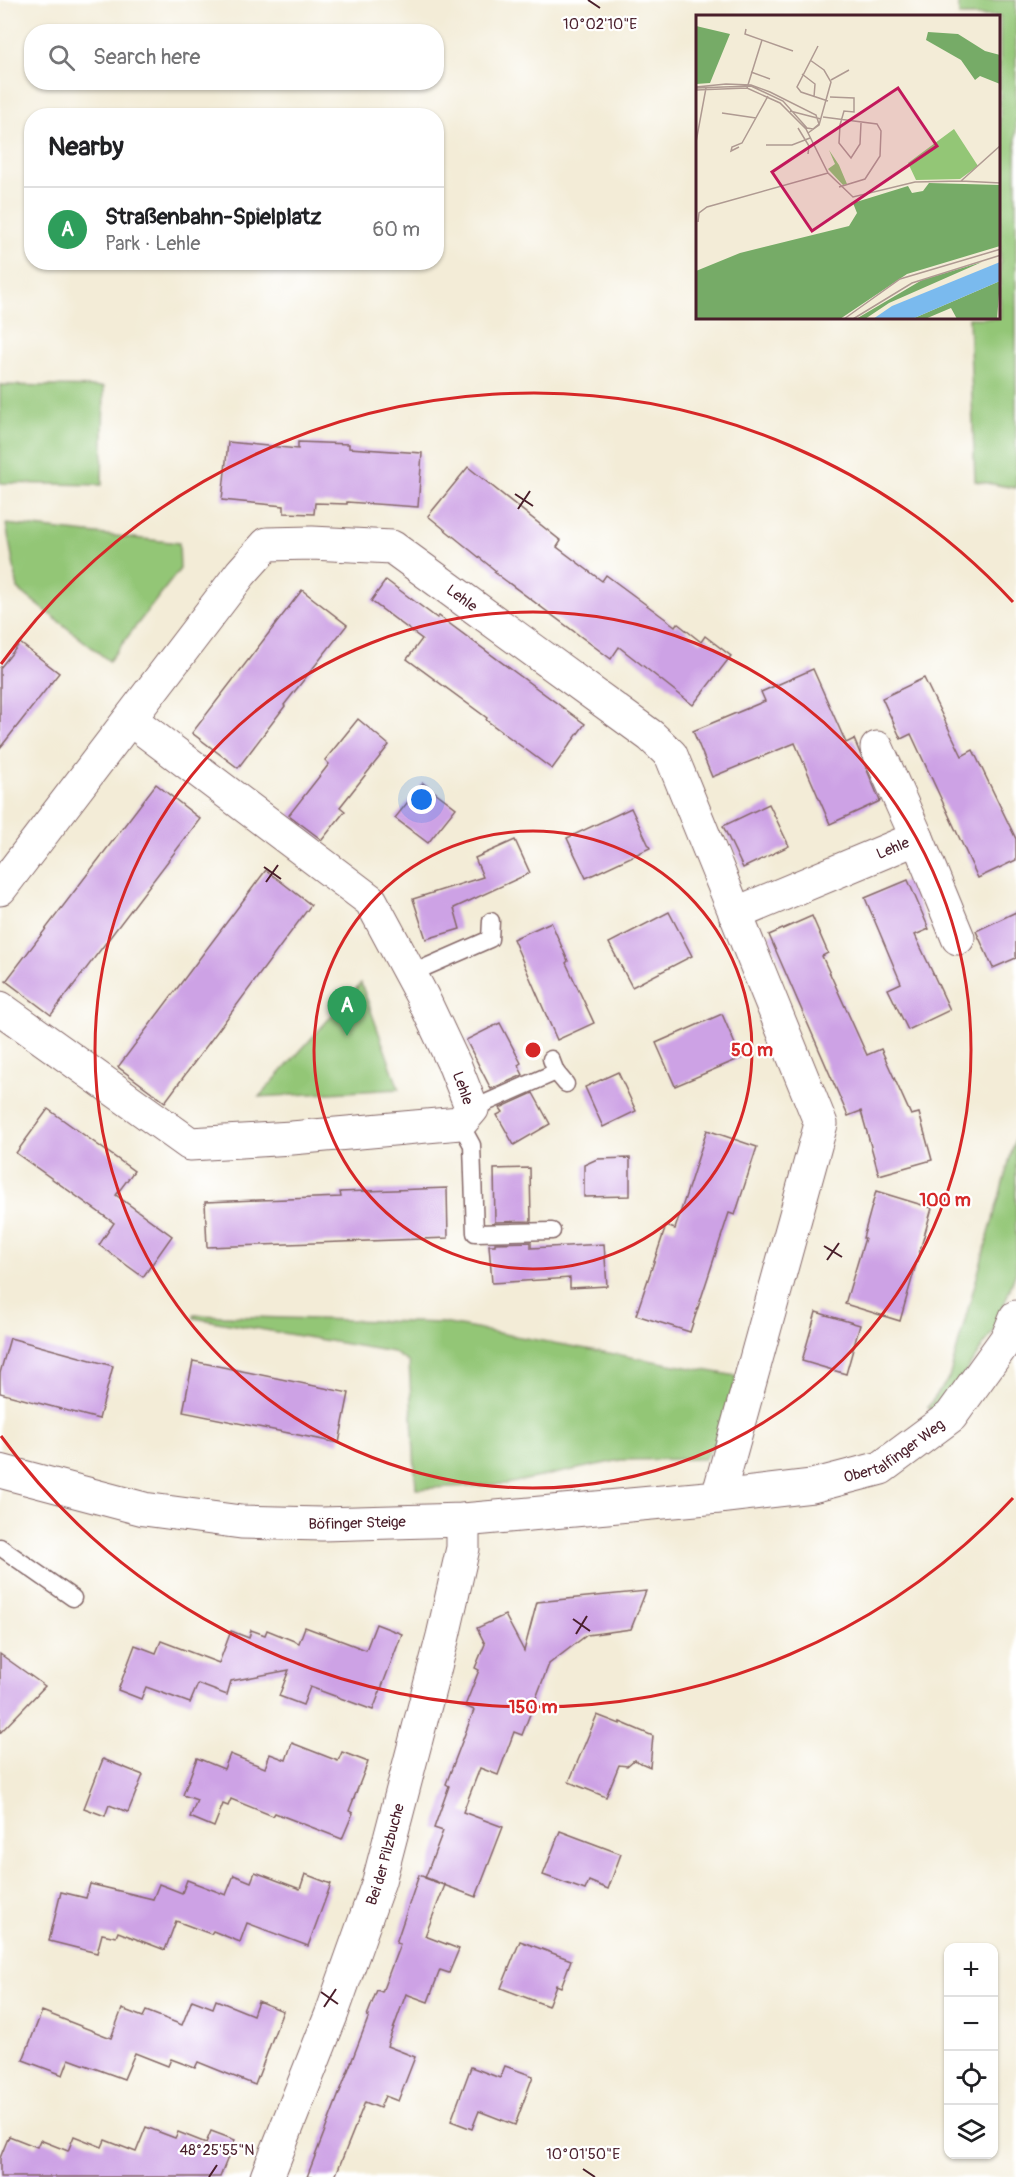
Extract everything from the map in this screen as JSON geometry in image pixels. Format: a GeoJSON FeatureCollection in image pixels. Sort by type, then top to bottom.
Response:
{"type":"FeatureCollection","features":[{"type":"Feature","properties":{"kind":"street","name":"Lehle"},"geometry":{"type":"LineString","coordinates":[[0,888],[242,573],[267,544],[312,543],[392,547],[651,736],[671,755],[821,1124],[718,1497]]}},
{"type":"Feature","properties":{"kind":"street","name":"Lehle"},"geometry":{"type":"LineString","coordinates":[[0,1008],[190,1144],[315,1136],[466,1116],[455,1066],[371,901],[131,720]]}},
{"type":"Feature","properties":{"kind":"street","name":"Lehle"},"geometry":{"type":"LineString","coordinates":[[877,748],[958,938]]}},
{"type":"Feature","properties":{"kind":"street","name":"Lehle"},"geometry":{"type":"LineString","coordinates":[[735,914],[917,838]]}},
{"type":"Feature","properties":{"kind":"street","name":"Obertalfinger Weg"},"geometry":{"type":"LineString","coordinates":[[718,1497],[812,1486],[882,1468],[951,1416],[1008,1337],[1016,1317]]}},
{"type":"Feature","properties":{"kind":"street","name":"Böfinger Steige"},"geometry":{"type":"LineString","coordinates":[[0,1471],[144,1509],[241,1522],[322,1524],[463,1520],[718,1497]]}},
{"type":"Feature","properties":{"kind":"street","name":"Bei der Pilzbuche"},"geometry":{"type":"LineString","coordinates":[[267,2177],[332,2013],[378,1881],[443,1636],[463,1548],[463,1520]]}},
{"type":"Feature","properties":{"kind":"lane"},"geometry":{"type":"LineString","coordinates":[[410,974],[490,939],[491,921]]}},
{"type":"Feature","properties":{"kind":"lane"},"geometry":{"type":"LineString","coordinates":[[552,1231],[475,1233],[472,1145],[466,1116],[558,1072]]}},
{"type":"Feature","properties":{"kind":"lane"},"geometry":{"type":"LineString","coordinates":[[0,1547],[73,1598]]}},
{"type":"Feature","properties":{"kind":"green space"},"geometry":{"type":"Polygon","coordinates":[[[958,0],[1016,0],[1016,488],[975,481],[969,320],[1001,320],[1001,15],[959,15],[958,0]]]}},
{"type":"Feature","properties":{"kind":"green space"},"geometry":{"type":"Polygon","coordinates":[[[0,385],[104,387],[102,485],[0,483],[0,385]]]}},
{"type":"Feature","properties":{"kind":"green space"},"geometry":{"type":"Polygon","coordinates":[[[6,524],[179,543],[180,569],[109,661],[18,589],[6,524]]]}},
{"type":"Feature","properties":{"kind":"green space"},"geometry":{"type":"Polygon","coordinates":[[[361,983],[399,1089],[259,1097],[361,983]]]}},
{"type":"Feature","properties":{"kind":"green space"},"geometry":{"type":"Polygon","coordinates":[[[1016,1136],[1016,1272],[996,1327],[952,1392],[931,1410],[928,1407],[949,1378],[1016,1136]]]}},
{"type":"Feature","properties":{"kind":"green space"},"geometry":{"type":"Polygon","coordinates":[[[194,1315],[443,1323],[737,1376],[722,1432],[704,1459],[621,1460],[506,1484],[416,1489],[409,1363],[393,1352],[194,1318],[194,1315]]]}},
{"type":"Feature","properties":{"kind":"building"},"geometry":{"type":"Polygon","coordinates":[[[228,442],[298,449],[298,442],[349,444],[349,448],[422,453],[418,507],[347,502],[347,504],[315,503],[314,514],[284,513],[284,506],[222,500],[228,442]]]}},
{"type":"Feature","properties":{"kind":"building"},"geometry":{"type":"Polygon","coordinates":[[[468,467],[561,541],[557,547],[602,581],[606,575],[675,626],[677,623],[701,642],[705,636],[731,656],[693,705],[619,647],[611,659],[494,572],[496,571],[428,516],[468,467]]]}},
{"type":"Feature","properties":{"kind":"building"},"geometry":{"type":"Polygon","coordinates":[[[386,580],[437,618],[439,616],[585,724],[552,769],[407,659],[422,639],[371,601],[386,580]]]}},
{"type":"Feature","properties":{"kind":"building"},"geometry":{"type":"Polygon","coordinates":[[[302,590],[347,625],[238,768],[192,733],[302,590]]]}},
{"type":"Feature","properties":{"kind":"building"},"geometry":{"type":"Polygon","coordinates":[[[20,643],[59,673],[0,748],[0,668],[20,643]]]}},
{"type":"Feature","properties":{"kind":"building"},"geometry":{"type":"Polygon","coordinates":[[[813,669],[846,743],[854,739],[880,801],[830,824],[795,743],[712,777],[693,731],[765,701],[761,692],[813,669]]]}},
{"type":"Feature","properties":{"kind":"building"},"geometry":{"type":"Polygon","coordinates":[[[924,678],[962,756],[973,750],[1016,839],[1016,860],[978,878],[911,734],[901,739],[882,698],[924,678]]]}},
{"type":"Feature","properties":{"kind":"building"},"geometry":{"type":"Polygon","coordinates":[[[358,719],[389,745],[340,807],[345,811],[322,840],[289,815],[329,764],[325,760],[358,719]]]}},
{"type":"Feature","properties":{"kind":"building"},"geometry":{"type":"Polygon","coordinates":[[[423,783],[456,808],[428,843],[395,818],[423,783]]]}},
{"type":"Feature","properties":{"kind":"building"},"geometry":{"type":"Polygon","coordinates":[[[156,784],[200,819],[51,1015],[6,981],[156,784]]]}},
{"type":"Feature","properties":{"kind":"building"},"geometry":{"type":"Polygon","coordinates":[[[769,804],[789,846],[743,868],[723,826],[769,804]]]}},
{"type":"Feature","properties":{"kind":"building"},"geometry":{"type":"Polygon","coordinates":[[[631,808],[650,848],[586,878],[567,838],[631,808]]]}},
{"type":"Feature","properties":{"kind":"building"},"geometry":{"type":"Polygon","coordinates":[[[515,840],[530,873],[454,908],[460,929],[426,939],[413,899],[483,877],[475,858],[515,840]]]}},
{"type":"Feature","properties":{"kind":"building"},"geometry":{"type":"Polygon","coordinates":[[[266,870],[311,905],[165,1102],[118,1067],[266,870]]]}},
{"type":"Feature","properties":{"kind":"building"},"geometry":{"type":"Polygon","coordinates":[[[908,880],[929,929],[915,935],[950,1010],[908,1030],[888,989],[901,983],[865,898],[908,880]]]}},
{"type":"Feature","properties":{"kind":"building"},"geometry":{"type":"Polygon","coordinates":[[[669,912],[692,956],[632,987],[609,943],[669,912]]]}},
{"type":"Feature","properties":{"kind":"building"},"geometry":{"type":"Polygon","coordinates":[[[1016,912],[1016,958],[993,968],[976,931],[1016,912]]]}},
{"type":"Feature","properties":{"kind":"building"},"geometry":{"type":"Polygon","coordinates":[[[812,916],[828,953],[822,956],[867,1055],[881,1049],[911,1115],[919,1113],[932,1160],[879,1175],[861,1111],[848,1116],[769,935],[812,916]]]}},
{"type":"Feature","properties":{"kind":"building"},"geometry":{"type":"Polygon","coordinates":[[[551,922],[568,961],[566,963],[594,1023],[557,1040],[513,939],[551,922]]]}},
{"type":"Feature","properties":{"kind":"building"},"geometry":{"type":"Polygon","coordinates":[[[722,1014],[741,1058],[675,1086],[656,1043],[722,1014]]]}},
{"type":"Feature","properties":{"kind":"building"},"geometry":{"type":"Polygon","coordinates":[[[500,1023],[521,1063],[518,1065],[523,1075],[491,1089],[466,1040],[500,1023]]]}},
{"type":"Feature","properties":{"kind":"building"},"geometry":{"type":"Polygon","coordinates":[[[618,1072],[636,1111],[603,1127],[585,1087],[618,1072]]]}},
{"type":"Feature","properties":{"kind":"building"},"geometry":{"type":"Polygon","coordinates":[[[533,1093],[550,1124],[514,1145],[497,1115],[503,1112],[500,1108],[533,1093]]]}},
{"type":"Feature","properties":{"kind":"building"},"geometry":{"type":"Polygon","coordinates":[[[48,1109],[134,1171],[116,1195],[172,1236],[143,1277],[99,1245],[114,1223],[16,1153],[48,1109]]]}},
{"type":"Feature","properties":{"kind":"building"},"geometry":{"type":"Polygon","coordinates":[[[707,1130],[757,1147],[735,1215],[729,1213],[690,1332],[636,1315],[666,1226],[675,1229],[707,1130]]]}},
{"type":"Feature","properties":{"kind":"building"},"geometry":{"type":"Polygon","coordinates":[[[630,1158],[630,1196],[584,1197],[584,1165],[597,1159],[630,1158]]]}},
{"type":"Feature","properties":{"kind":"building"},"geometry":{"type":"Polygon","coordinates":[[[530,1168],[531,1221],[495,1222],[494,1169],[530,1168]]]}},
{"type":"Feature","properties":{"kind":"building"},"geometry":{"type":"Polygon","coordinates":[[[447,1188],[448,1238],[207,1247],[205,1202],[341,1197],[340,1192],[447,1188]]]}},
{"type":"Feature","properties":{"kind":"building"},"geometry":{"type":"Polygon","coordinates":[[[876,1191],[932,1208],[900,1321],[845,1304],[865,1238],[863,1238],[876,1191]]]}},
{"type":"Feature","properties":{"kind":"building"},"geometry":{"type":"Polygon","coordinates":[[[531,1242],[531,1248],[604,1244],[607,1286],[570,1288],[570,1278],[492,1283],[489,1245],[531,1242]]]}},
{"type":"Feature","properties":{"kind":"building"},"geometry":{"type":"Polygon","coordinates":[[[816,1312],[860,1325],[846,1374],[802,1361],[816,1312]]]}},
{"type":"Feature","properties":{"kind":"building"},"geometry":{"type":"Polygon","coordinates":[[[10,1338],[113,1366],[99,1419],[0,1393],[0,1373],[10,1338]]]}},
{"type":"Feature","properties":{"kind":"building"},"geometry":{"type":"Polygon","coordinates":[[[193,1361],[349,1393],[339,1443],[183,1412],[193,1361]]]}},
{"type":"Feature","properties":{"kind":"building"},"geometry":{"type":"Polygon","coordinates":[[[646,1591],[631,1629],[587,1635],[549,1664],[522,1735],[514,1732],[498,1775],[480,1768],[463,1812],[503,1827],[476,1897],[425,1878],[443,1831],[434,1828],[449,1786],[446,1784],[474,1710],[465,1706],[479,1670],[475,1668],[485,1644],[477,1628],[505,1615],[524,1651],[537,1602],[646,1591]]]}},
{"type":"Feature","properties":{"kind":"building"},"geometry":{"type":"Polygon","coordinates":[[[376,1624],[402,1634],[373,1710],[310,1687],[303,1705],[279,1696],[289,1670],[231,1681],[227,1695],[198,1684],[190,1703],[146,1687],[141,1699],[118,1690],[135,1645],[156,1653],[161,1641],[219,1663],[231,1631],[249,1638],[251,1630],[265,1635],[267,1630],[299,1643],[305,1627],[366,1650],[376,1624]]]}},
{"type":"Feature","properties":{"kind":"building"},"geometry":{"type":"Polygon","coordinates":[[[0,1654],[45,1686],[0,1733],[0,1654]]]}},
{"type":"Feature","properties":{"kind":"building"},"geometry":{"type":"Polygon","coordinates":[[[597,1715],[653,1736],[650,1767],[634,1760],[627,1766],[619,1765],[606,1797],[569,1782],[597,1715]]]}},
{"type":"Feature","properties":{"kind":"building"},"geometry":{"type":"Polygon","coordinates":[[[292,1743],[338,1761],[342,1752],[368,1762],[349,1811],[353,1813],[342,1839],[231,1799],[228,1806],[223,1804],[214,1827],[190,1817],[197,1800],[183,1795],[197,1758],[224,1769],[230,1754],[265,1768],[270,1754],[286,1760],[292,1743]]]}},
{"type":"Feature","properties":{"kind":"building"},"geometry":{"type":"Polygon","coordinates":[[[103,1759],[143,1775],[128,1812],[109,1805],[105,1816],[84,1808],[103,1759]]]}},
{"type":"Feature","properties":{"kind":"building"},"geometry":{"type":"Polygon","coordinates":[[[560,1831],[621,1854],[608,1889],[589,1881],[585,1890],[543,1875],[560,1831]]]}},
{"type":"Feature","properties":{"kind":"building"},"geometry":{"type":"Polygon","coordinates":[[[255,1872],[300,1889],[305,1874],[331,1884],[308,1946],[247,1923],[240,1942],[213,1931],[211,1934],[176,1921],[165,1950],[118,1932],[116,1937],[102,1934],[97,1953],[49,1941],[61,1892],[86,1898],[90,1884],[153,1899],[159,1884],[182,1893],[187,1880],[226,1895],[234,1875],[251,1882],[255,1872]]]}},
{"type":"Feature","properties":{"kind":"building"},"geometry":{"type":"Polygon","coordinates":[[[419,1875],[445,1885],[425,1936],[459,1949],[449,1973],[440,1970],[428,2002],[406,1994],[387,2046],[415,2057],[398,2101],[385,2096],[380,2108],[365,2102],[335,2177],[307,2177],[377,1990],[382,1992],[400,1944],[396,1943],[419,1875]]]}},
{"type":"Feature","properties":{"kind":"building"},"geometry":{"type":"Polygon","coordinates":[[[520,1941],[571,1960],[561,1987],[556,1985],[548,2006],[501,1988],[520,1941]]]}},
{"type":"Feature","properties":{"kind":"building"},"geometry":{"type":"Polygon","coordinates":[[[192,2000],[213,2008],[216,2000],[253,2015],[258,2001],[283,2011],[255,2085],[198,2062],[195,2068],[171,2059],[168,2066],[135,2053],[124,2079],[69,2059],[63,2075],[23,2060],[42,2011],[111,2038],[122,2009],[143,2017],[146,2011],[182,2025],[192,2000]]]}},
{"type":"Feature","properties":{"kind":"building"},"geometry":{"type":"Polygon","coordinates":[[[505,2066],[533,2076],[515,2125],[479,2111],[472,2129],[451,2121],[471,2067],[500,2078],[505,2066]]]}},
{"type":"Feature","properties":{"kind":"building"},"geometry":{"type":"Polygon","coordinates":[[[146,2127],[175,2138],[178,2132],[206,2143],[211,2131],[235,2140],[220,2177],[0,2177],[0,2158],[9,2136],[37,2147],[40,2140],[68,2151],[74,2136],[102,2147],[105,2140],[136,2152],[146,2127]]]}},
{"type":"Feature","properties":{"kind":"place","name":"Straßenbahn-Spielplatz"},"geometry":{"type":"Point","coordinates":[347,1036]}}]}
